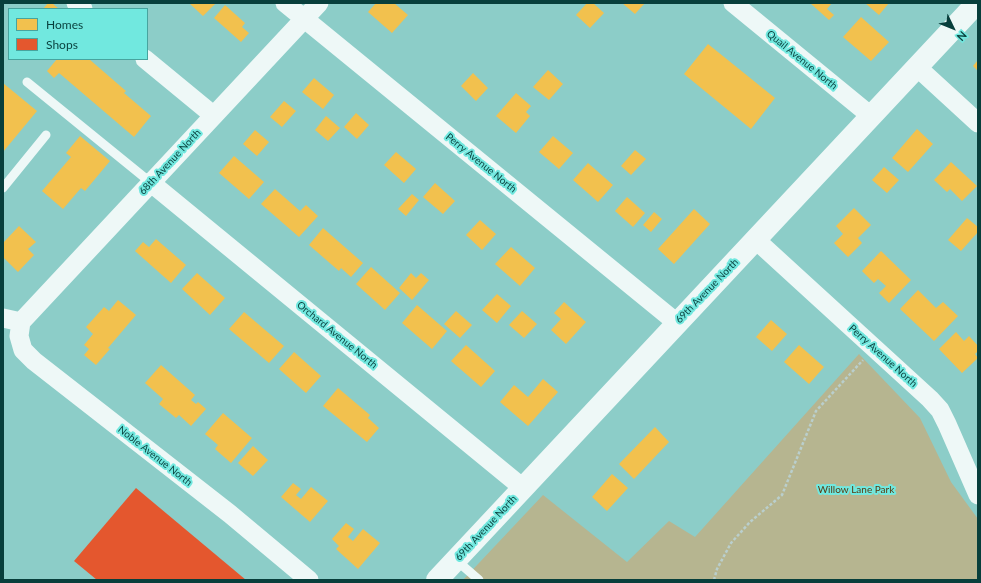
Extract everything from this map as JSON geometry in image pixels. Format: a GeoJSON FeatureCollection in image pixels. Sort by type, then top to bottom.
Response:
{"type":"FeatureCollection","features":[{"type":"Feature","properties":{"kind":"street","name":"Perry Avenue North"},"geometry":{"type":"LineString","coordinates":[[285,3],[677,323]]}},
{"type":"Feature","properties":{"kind":"street","name":"68th Avenue North"},"geometry":{"type":"LineString","coordinates":[[12,320],[150,182],[319,3]]}},
{"type":"Feature","properties":{"kind":"street","name":"Quail Avenue North"},"geometry":{"type":"LineString","coordinates":[[733,3],[871,116]]}},
{"type":"Feature","properties":{"kind":"street","name":"69th Avenue North"},"geometry":{"type":"LineString","coordinates":[[438,580],[977,3]]}},
{"type":"Feature","properties":{"kind":"street"},"geometry":{"type":"LineString","coordinates":[[146,60],[213,115]]}},
{"type":"Feature","properties":{"kind":"street"},"geometry":{"type":"LineString","coordinates":[[917,68],[978,123]]}},
{"type":"Feature","properties":{"kind":"street","name":"Orchard Avenue North"},"geometry":{"type":"LineString","coordinates":[[150,182],[523,488]]}},
{"type":"Feature","properties":{"kind":"street","name":"Perry Avenue North"},"geometry":{"type":"LineString","coordinates":[[756,240],[918,387],[940,410],[978,495]]}},
{"type":"Feature","properties":{"kind":"street","name":"Noble Avenue North"},"geometry":{"type":"LineString","coordinates":[[12,320],[24,350],[34,361],[230,514],[309,580]]}},
{"type":"Feature","properties":{"kind":"lane"},"geometry":{"type":"LineString","coordinates":[[27,82],[150,182]]}},
{"type":"Feature","properties":{"kind":"lane"},"geometry":{"type":"LineString","coordinates":[[3,188],[46,135]]}},
{"type":"Feature","properties":{"kind":"lane"},"geometry":{"type":"LineString","coordinates":[[456,560],[479,580]]}},
{"type":"Feature","properties":{"kind":"path"},"geometry":{"type":"LineString","coordinates":[[714,580],[717,569],[731,543],[750,522],[782,495],[816,410],[874,348]]}},
{"type":"Feature","properties":{"kind":"green space","name":"Willow Lane Park"},"geometry":{"type":"Polygon","coordinates":[[[859,354],[920,418],[951,482],[978,519],[978,580],[463,580],[543,495],[627,562],[669,521],[695,537],[859,354]]]}},
{"type":"Feature","properties":{"kind":"building: Homes"},"geometry":{"type":"Polygon","coordinates":[[[48,3],[52,3],[58,8],[44,8],[48,3]]]}},
{"type":"Feature","properties":{"kind":"building: Homes"},"geometry":{"type":"Polygon","coordinates":[[[189,3],[216,3],[203,16],[189,3]]]}},
{"type":"Feature","properties":{"kind":"building: Homes"},"geometry":{"type":"Polygon","coordinates":[[[376,3],[394,3],[408,15],[392,33],[368,12],[376,3]]]}},
{"type":"Feature","properties":{"kind":"building: Homes"},"geometry":{"type":"Polygon","coordinates":[[[587,3],[593,3],[604,13],[590,28],[576,15],[587,3]]]}},
{"type":"Feature","properties":{"kind":"building: Homes"},"geometry":{"type":"Polygon","coordinates":[[[622,3],[645,3],[635,14],[622,3]]]}},
{"type":"Feature","properties":{"kind":"building: Homes"},"geometry":{"type":"Polygon","coordinates":[[[810,3],[832,3],[827,9],[834,15],[829,20],[810,3]]]}},
{"type":"Feature","properties":{"kind":"building: Homes"},"geometry":{"type":"Polygon","coordinates":[[[865,3],[889,3],[879,15],[865,3]]]}},
{"type":"Feature","properties":{"kind":"building: Homes"},"geometry":{"type":"Polygon","coordinates":[[[225,5],[245,23],[242,27],[249,33],[241,42],[214,18],[225,5]]]}},
{"type":"Feature","properties":{"kind":"building: Homes"},"geometry":{"type":"Polygon","coordinates":[[[861,17],[889,42],[871,61],[843,37],[861,17]]]}},
{"type":"Feature","properties":{"kind":"building: Homes"},"geometry":{"type":"Polygon","coordinates":[[[708,44],[775,98],[751,129],[684,74],[708,44]]]}},
{"type":"Feature","properties":{"kind":"building: Homes"},"geometry":{"type":"Polygon","coordinates":[[[56,60],[90,60],[126,91],[124,93],[151,116],[134,137],[59,73],[54,78],[47,71],[56,60]]]}},
{"type":"Feature","properties":{"kind":"building: Homes"},"geometry":{"type":"Polygon","coordinates":[[[978,60],[978,71],[973,66],[978,60]]]}},
{"type":"Feature","properties":{"kind":"building: Homes"},"geometry":{"type":"Polygon","coordinates":[[[548,70],[563,84],[549,100],[533,87],[548,70]]]}},
{"type":"Feature","properties":{"kind":"building: Homes"},"geometry":{"type":"Polygon","coordinates":[[[473,73],[488,88],[476,101],[461,86],[473,73]]]}},
{"type":"Feature","properties":{"kind":"building: Homes"},"geometry":{"type":"Polygon","coordinates":[[[314,78],[334,95],[323,109],[302,92],[314,78]]]}},
{"type":"Feature","properties":{"kind":"building: Homes"},"geometry":{"type":"Polygon","coordinates":[[[3,83],[37,111],[3,152],[3,83]]]}},
{"type":"Feature","properties":{"kind":"building: Homes"},"geometry":{"type":"Polygon","coordinates":[[[516,93],[531,106],[526,112],[530,116],[516,133],[496,116],[516,93]]]}},
{"type":"Feature","properties":{"kind":"building: Homes"},"geometry":{"type":"Polygon","coordinates":[[[284,101],[296,111],[282,127],[270,117],[284,101]]]}},
{"type":"Feature","properties":{"kind":"building: Homes"},"geometry":{"type":"Polygon","coordinates":[[[356,113],[369,125],[357,139],[344,127],[356,113]]]}},
{"type":"Feature","properties":{"kind":"building: Homes"},"geometry":{"type":"Polygon","coordinates":[[[326,116],[340,128],[328,141],[315,130],[326,116]]]}},
{"type":"Feature","properties":{"kind":"building: Homes"},"geometry":{"type":"Polygon","coordinates":[[[917,129],[933,144],[908,172],[892,158],[917,129]]]}},
{"type":"Feature","properties":{"kind":"building: Homes"},"geometry":{"type":"Polygon","coordinates":[[[255,130],[269,142],[257,156],[243,144],[255,130]]]}},
{"type":"Feature","properties":{"kind":"building: Homes"},"geometry":{"type":"Polygon","coordinates":[[[80,136],[110,161],[85,191],[81,188],[63,209],[42,191],[71,157],[66,153],[80,136]]]}},
{"type":"Feature","properties":{"kind":"building: Homes"},"geometry":{"type":"Polygon","coordinates":[[[553,136],[573,153],[559,169],[539,152],[553,136]]]}},
{"type":"Feature","properties":{"kind":"building: Homes"},"geometry":{"type":"Polygon","coordinates":[[[635,150],[646,159],[631,175],[621,166],[635,150]]]}},
{"type":"Feature","properties":{"kind":"building: Homes"},"geometry":{"type":"Polygon","coordinates":[[[396,152],[416,169],[404,183],[384,165],[396,152]]]}},
{"type":"Feature","properties":{"kind":"building: Homes"},"geometry":{"type":"Polygon","coordinates":[[[234,156],[264,182],[249,199],[219,173],[234,156]]]}},
{"type":"Feature","properties":{"kind":"building: Homes"},"geometry":{"type":"Polygon","coordinates":[[[951,162],[977,186],[962,201],[950,189],[947,192],[934,180],[951,162]]]}},
{"type":"Feature","properties":{"kind":"building: Homes"},"geometry":{"type":"Polygon","coordinates":[[[588,163],[613,185],[598,202],[573,180],[588,163]]]}},
{"type":"Feature","properties":{"kind":"building: Homes"},"geometry":{"type":"Polygon","coordinates":[[[884,167],[899,180],[887,193],[872,180],[884,167]]]}},
{"type":"Feature","properties":{"kind":"building: Homes"},"geometry":{"type":"Polygon","coordinates":[[[435,183],[455,201],[443,214],[423,197],[435,183]]]}},
{"type":"Feature","properties":{"kind":"building: Homes"},"geometry":{"type":"Polygon","coordinates":[[[275,189],[300,211],[306,205],[318,216],[299,237],[261,204],[275,189]]]}},
{"type":"Feature","properties":{"kind":"building: Homes"},"geometry":{"type":"Polygon","coordinates":[[[412,194],[419,200],[406,216],[398,209],[412,194]]]}},
{"type":"Feature","properties":{"kind":"building: Homes"},"geometry":{"type":"Polygon","coordinates":[[[627,197],[645,213],[633,227],[615,211],[627,197]]]}},
{"type":"Feature","properties":{"kind":"building: Homes"},"geometry":{"type":"Polygon","coordinates":[[[854,208],[871,225],[858,238],[862,243],[848,257],[834,243],[843,234],[836,226],[854,208]]]}},
{"type":"Feature","properties":{"kind":"building: Homes"},"geometry":{"type":"Polygon","coordinates":[[[694,209],[710,224],[674,264],[658,249],[694,209]]]}},
{"type":"Feature","properties":{"kind":"building: Homes"},"geometry":{"type":"Polygon","coordinates":[[[654,212],[662,219],[651,232],[643,225],[654,212]]]}},
{"type":"Feature","properties":{"kind":"building: Homes"},"geometry":{"type":"Polygon","coordinates":[[[967,218],[978,227],[978,232],[961,251],[948,240],[967,218]]]}},
{"type":"Feature","properties":{"kind":"building: Homes"},"geometry":{"type":"Polygon","coordinates":[[[480,220],[496,234],[482,250],[466,235],[480,220]]]}},
{"type":"Feature","properties":{"kind":"building: Homes"},"geometry":{"type":"Polygon","coordinates":[[[19,226],[36,242],[28,249],[34,255],[18,272],[3,257],[3,243],[19,226]]]}},
{"type":"Feature","properties":{"kind":"building: Homes"},"geometry":{"type":"Polygon","coordinates":[[[323,228],[363,263],[351,277],[341,268],[339,271],[309,245],[323,228]]]}},
{"type":"Feature","properties":{"kind":"building: Homes"},"geometry":{"type":"Polygon","coordinates":[[[156,239],[186,265],[171,283],[135,251],[143,242],[149,247],[156,239]]]}},
{"type":"Feature","properties":{"kind":"building: Homes"},"geometry":{"type":"Polygon","coordinates":[[[511,247],[535,268],[520,286],[495,264],[511,247]]]}},
{"type":"Feature","properties":{"kind":"building: Homes"},"geometry":{"type":"Polygon","coordinates":[[[881,251],[911,280],[889,303],[879,293],[886,286],[878,279],[874,283],[862,271],[881,251]]]}},
{"type":"Feature","properties":{"kind":"building: Homes"},"geometry":{"type":"Polygon","coordinates":[[[371,267],[400,293],[385,310],[356,284],[371,267]]]}},
{"type":"Feature","properties":{"kind":"building: Homes"},"geometry":{"type":"Polygon","coordinates":[[[197,273],[225,298],[210,315],[182,289],[197,273]]]}},
{"type":"Feature","properties":{"kind":"building: Homes"},"geometry":{"type":"Polygon","coordinates":[[[411,273],[416,278],[421,273],[429,280],[412,300],[399,288],[411,273]]]}},
{"type":"Feature","properties":{"kind":"building: Homes"},"geometry":{"type":"Polygon","coordinates":[[[918,290],[936,308],[943,302],[958,316],[934,341],[900,309],[918,290]]]}},
{"type":"Feature","properties":{"kind":"building: Homes"},"geometry":{"type":"Polygon","coordinates":[[[497,294],[511,306],[497,323],[482,310],[497,294]]]}},
{"type":"Feature","properties":{"kind":"building: Homes"},"geometry":{"type":"Polygon","coordinates":[[[118,300],[136,315],[108,348],[110,349],[96,365],[84,355],[89,349],[84,345],[93,334],[86,327],[104,307],[109,311],[118,300]]]}},
{"type":"Feature","properties":{"kind":"building: Homes"},"geometry":{"type":"Polygon","coordinates":[[[564,302],[586,322],[566,344],[551,330],[561,319],[554,313],[564,302]]]}},
{"type":"Feature","properties":{"kind":"building: Homes"},"geometry":{"type":"Polygon","coordinates":[[[417,305],[447,331],[432,349],[402,323],[417,305]]]}},
{"type":"Feature","properties":{"kind":"building: Homes"},"geometry":{"type":"Polygon","coordinates":[[[456,311],[472,325],[460,338],[444,324],[456,311]]]}},
{"type":"Feature","properties":{"kind":"building: Homes"},"geometry":{"type":"Polygon","coordinates":[[[522,311],[537,324],[524,338],[509,325],[522,311]]]}},
{"type":"Feature","properties":{"kind":"building: Homes"},"geometry":{"type":"Polygon","coordinates":[[[244,312],[284,346],[269,363],[229,329],[244,312]]]}},
{"type":"Feature","properties":{"kind":"building: Homes"},"geometry":{"type":"Polygon","coordinates":[[[771,320],[787,334],[772,351],[756,337],[771,320]]]}},
{"type":"Feature","properties":{"kind":"building: Homes"},"geometry":{"type":"Polygon","coordinates":[[[956,332],[964,341],[969,336],[978,346],[978,351],[975,354],[978,358],[962,373],[939,349],[956,332]]]}},
{"type":"Feature","properties":{"kind":"building: Homes"},"geometry":{"type":"Polygon","coordinates":[[[466,345],[495,371],[481,387],[451,361],[466,345]]]}},
{"type":"Feature","properties":{"kind":"building: Homes"},"geometry":{"type":"Polygon","coordinates":[[[799,345],[824,367],[809,384],[784,362],[799,345]]]}},
{"type":"Feature","properties":{"kind":"building: Homes"},"geometry":{"type":"Polygon","coordinates":[[[294,352],[321,376],[306,393],[279,369],[294,352]]]}},
{"type":"Feature","properties":{"kind":"building: Homes"},"geometry":{"type":"Polygon","coordinates":[[[161,365],[195,395],[191,400],[196,404],[198,402],[206,409],[191,426],[179,415],[176,418],[159,404],[163,399],[145,383],[161,365]]]}},
{"type":"Feature","properties":{"kind":"building: Homes"},"geometry":{"type":"Polygon","coordinates":[[[543,379],[558,392],[528,426],[500,402],[514,385],[528,397],[543,379]]]}},
{"type":"Feature","properties":{"kind":"building: Homes"},"geometry":{"type":"Polygon","coordinates":[[[338,388],[370,415],[368,418],[379,428],[367,442],[323,406],[338,388]]]}},
{"type":"Feature","properties":{"kind":"building: Homes"},"geometry":{"type":"Polygon","coordinates":[[[223,413],[252,438],[231,463],[215,449],[218,445],[205,434],[223,413]]]}},
{"type":"Feature","properties":{"kind":"building: Homes"},"geometry":{"type":"Polygon","coordinates":[[[655,427],[669,442],[634,479],[619,464],[655,427]]]}},
{"type":"Feature","properties":{"kind":"building: Homes"},"geometry":{"type":"Polygon","coordinates":[[[253,446],[268,460],[253,476],[238,463],[253,446]]]}},
{"type":"Feature","properties":{"kind":"building: Homes"},"geometry":{"type":"Polygon","coordinates":[[[612,474],[628,488],[607,511],[592,497],[612,474]]]}},
{"type":"Feature","properties":{"kind":"building: Homes"},"geometry":{"type":"Polygon","coordinates":[[[293,483],[301,489],[296,495],[301,499],[311,487],[328,501],[310,522],[281,497],[293,483]]]}},
{"type":"Feature","properties":{"kind":"building: Homes"},"geometry":{"type":"Polygon","coordinates":[[[346,523],[354,529],[348,537],[353,541],[363,529],[380,543],[358,569],[336,549],[339,546],[332,539],[346,523]]]}},
{"type":"Feature","properties":{"kind":"building: Shops"},"geometry":{"type":"Polygon","coordinates":[[[136,488],[246,580],[97,580],[74,561],[136,488]]]}}]}
